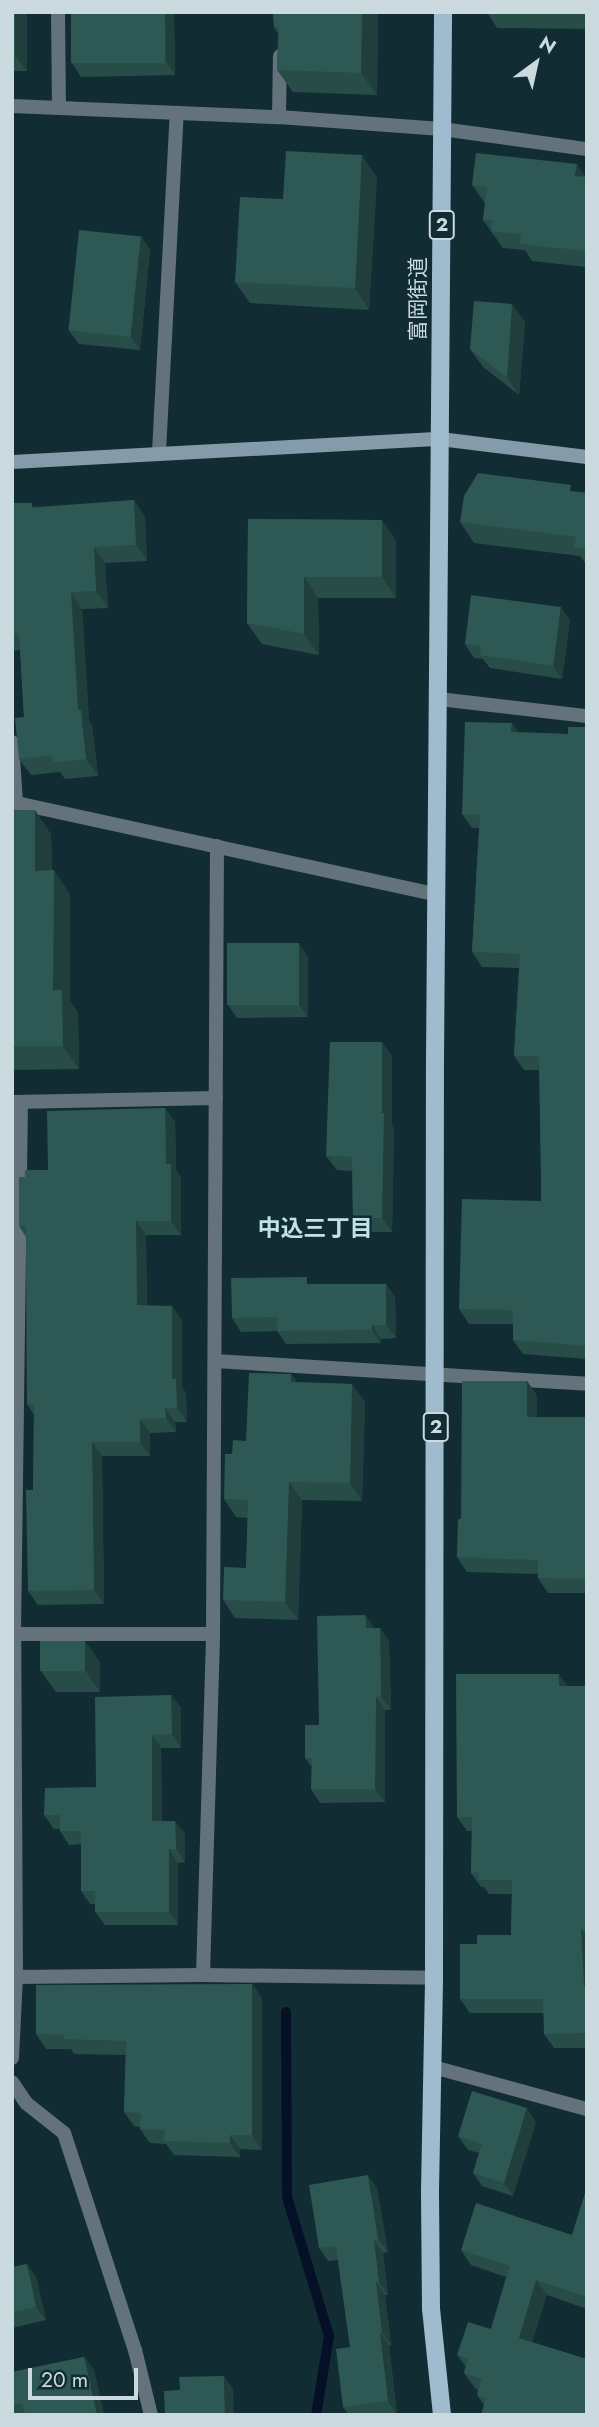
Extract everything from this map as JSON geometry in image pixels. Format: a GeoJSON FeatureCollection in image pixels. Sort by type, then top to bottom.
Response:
{"type":"FeatureCollection","features":[{"type":"Feature","properties":{"kind":"main road","name":"富岡街道"},"geometry":{"type":"LineString","coordinates":[[440,439],[443,12]]}},
{"type":"Feature","properties":{"kind":"main road"},"geometry":{"type":"LineString","coordinates":[[12,462],[440,439],[587,457]]}},
{"type":"Feature","properties":{"kind":"main road","name":"2"},"geometry":{"type":"LineString","coordinates":[[440,439],[431,2309],[442,2415]]}},
{"type":"Feature","properties":{"kind":"street"},"geometry":{"type":"LineString","coordinates":[[58,12],[59,107]]}},
{"type":"Feature","properties":{"kind":"street"},"geometry":{"type":"LineString","coordinates":[[279,117],[280,38]]}},
{"type":"Feature","properties":{"kind":"street"},"geometry":{"type":"LineString","coordinates":[[12,106],[279,117],[442,129],[587,149]]}},
{"type":"Feature","properties":{"kind":"street"},"geometry":{"type":"LineString","coordinates":[[159,452],[177,113]]}},
{"type":"Feature","properties":{"kind":"street"},"geometry":{"type":"LineString","coordinates":[[439,699],[587,716]]}},
{"type":"Feature","properties":{"kind":"street"},"geometry":{"type":"LineString","coordinates":[[12,742],[14,802],[438,895]]}},
{"type":"Feature","properties":{"kind":"street"},"geometry":{"type":"LineString","coordinates":[[203,1975],[213,1634],[217,846]]}},
{"type":"Feature","properties":{"kind":"street"},"geometry":{"type":"LineString","coordinates":[[12,2058],[16,1977],[13,1634],[17,1102],[216,1098]]}},
{"type":"Feature","properties":{"kind":"street"},"geometry":{"type":"LineString","coordinates":[[215,1361],[587,1384]]}},
{"type":"Feature","properties":{"kind":"street"},"geometry":{"type":"LineString","coordinates":[[13,1634],[213,1634]]}},
{"type":"Feature","properties":{"kind":"street"},"geometry":{"type":"LineString","coordinates":[[16,1977],[203,1975],[434,1978]]}},
{"type":"Feature","properties":{"kind":"street"},"geometry":{"type":"LineString","coordinates":[[433,2067],[587,2109]]}},
{"type":"Feature","properties":{"kind":"street"},"geometry":{"type":"LineString","coordinates":[[12,2082],[26,2103],[64,2133],[135,2350],[151,2415]]}},
{"type":"Feature","properties":{"kind":"building"},"geometry":{"type":"Polygon","coordinates":[[[12,12],[15,12],[15,55],[12,55],[12,12]]]}},
{"type":"Feature","properties":{"kind":"building"},"geometry":{"type":"Polygon","coordinates":[[[71,12],[165,12],[165,63],[71,63],[71,12]]]}},
{"type":"Feature","properties":{"kind":"building"},"geometry":{"type":"Polygon","coordinates":[[[273,12],[362,12],[361,73],[277,70],[279,27],[274,27],[273,12]]]}},
{"type":"Feature","properties":{"kind":"building"},"geometry":{"type":"Polygon","coordinates":[[[286,151],[362,155],[355,288],[235,282],[240,197],[283,199],[286,151]]]}},
{"type":"Feature","properties":{"kind":"building"},"geometry":{"type":"Polygon","coordinates":[[[476,153],[577,164],[575,176],[587,177],[587,251],[520,244],[521,234],[491,231],[492,220],[483,220],[487,187],[472,185],[476,153]]]}},
{"type":"Feature","properties":{"kind":"building"},"geometry":{"type":"Polygon","coordinates":[[[79,230],[141,236],[130,337],[68,330],[79,230]]]}},
{"type":"Feature","properties":{"kind":"building"},"geometry":{"type":"Polygon","coordinates":[[[474,301],[512,304],[507,377],[470,349],[474,301]]]}},
{"type":"Feature","properties":{"kind":"building"},"geometry":{"type":"Polygon","coordinates":[[[478,473],[571,485],[570,491],[587,493],[587,549],[574,548],[576,537],[460,522],[464,496],[478,473]]]}},
{"type":"Feature","properties":{"kind":"building"},"geometry":{"type":"Polygon","coordinates":[[[134,500],[136,545],[94,547],[96,591],[71,592],[78,710],[81,710],[86,759],[53,763],[52,755],[19,759],[15,718],[24,717],[19,633],[12,634],[12,503],[32,503],[32,508],[134,500]]]}},
{"type":"Feature","properties":{"kind":"building"},"geometry":{"type":"Polygon","coordinates":[[[248,519],[382,520],[382,577],[304,577],[304,634],[247,623],[248,519]]]}},
{"type":"Feature","properties":{"kind":"building"},"geometry":{"type":"Polygon","coordinates":[[[471,595],[561,607],[553,666],[480,655],[481,646],[465,644],[471,595]]]}},
{"type":"Feature","properties":{"kind":"building"},"geometry":{"type":"Polygon","coordinates":[[[465,722],[512,723],[511,732],[568,734],[568,727],[587,727],[587,1346],[513,1340],[513,1310],[459,1309],[462,1199],[541,1201],[539,1056],[514,1056],[520,954],[472,952],[480,815],[462,814],[465,722]]]}},
{"type":"Feature","properties":{"kind":"building"},"geometry":{"type":"Polygon","coordinates":[[[12,810],[35,810],[35,871],[54,870],[53,990],[62,990],[63,1046],[12,1046],[12,810]]]}},
{"type":"Feature","properties":{"kind":"building"},"geometry":{"type":"Polygon","coordinates":[[[227,943],[299,943],[299,1005],[227,1005],[227,943]]]}},
{"type":"Feature","properties":{"kind":"building"},"geometry":{"type":"Polygon","coordinates":[[[330,1042],[382,1042],[382,1218],[353,1217],[352,1157],[326,1156],[330,1042]]]}},
{"type":"Feature","properties":{"kind":"building"},"geometry":{"type":"Polygon","coordinates":[[[165,1108],[166,1164],[171,1164],[171,1221],[136,1221],[137,1305],[172,1306],[172,1379],[176,1379],[177,1408],[165,1408],[166,1418],[140,1419],[140,1442],[92,1442],[94,1590],[28,1591],[26,1490],[33,1490],[34,1404],[27,1404],[26,1226],[19,1226],[19,1177],[25,1177],[25,1170],[48,1170],[47,1111],[165,1108]]]}},
{"type":"Feature","properties":{"kind":"building"},"geometry":{"type":"Polygon","coordinates":[[[307,1277],[307,1284],[386,1284],[386,1325],[372,1325],[372,1330],[277,1331],[277,1317],[232,1318],[231,1278],[307,1277]]]}},
{"type":"Feature","properties":{"kind":"building"},"geometry":{"type":"Polygon","coordinates":[[[249,1373],[291,1374],[291,1382],[352,1384],[350,1483],[289,1482],[285,1602],[223,1600],[224,1567],[246,1568],[248,1500],[224,1499],[225,1454],[232,1454],[233,1440],[246,1441],[249,1373]]]}},
{"type":"Feature","properties":{"kind":"building"},"geometry":{"type":"Polygon","coordinates":[[[462,1381],[527,1381],[527,1417],[587,1417],[587,1579],[538,1578],[538,1560],[457,1557],[458,1519],[461,1519],[462,1381]]]}},
{"type":"Feature","properties":{"kind":"building"},"geometry":{"type":"Polygon","coordinates":[[[365,1615],[366,1628],[380,1628],[381,1696],[376,1697],[375,1789],[311,1789],[312,1758],[305,1758],[305,1725],[319,1725],[317,1616],[365,1615]]]}},
{"type":"Feature","properties":{"kind":"building"},"geometry":{"type":"Polygon","coordinates":[[[40,1641],[85,1641],[85,1671],[40,1671],[40,1641]]]}},
{"type":"Feature","properties":{"kind":"building"},"geometry":{"type":"Polygon","coordinates":[[[456,1674],[559,1674],[559,1686],[587,1686],[587,1929],[581,1929],[584,1986],[587,1986],[587,2033],[544,2034],[543,1999],[460,1999],[460,1944],[477,1944],[477,1935],[511,1935],[512,1880],[479,1880],[479,1872],[471,1873],[472,1817],[457,1817],[456,1674]]]}},
{"type":"Feature","properties":{"kind":"building"},"geometry":{"type":"Polygon","coordinates":[[[171,1695],[172,1734],[152,1735],[152,1821],[175,1821],[176,1849],[169,1849],[169,1912],[95,1912],[95,1891],[81,1891],[81,1831],[60,1831],[60,1815],[44,1815],[45,1788],[96,1787],[95,1697],[171,1695]]]}},
{"type":"Feature","properties":{"kind":"building"},"geometry":{"type":"Polygon","coordinates":[[[252,1984],[252,2135],[230,2135],[230,2143],[164,2141],[165,2130],[140,2129],[141,2113],[124,2112],[126,2041],[64,2039],[64,2035],[36,2034],[36,1985],[252,1984]]]}},
{"type":"Feature","properties":{"kind":"building"},"geometry":{"type":"Polygon","coordinates":[[[472,2091],[527,2108],[504,2183],[473,2173],[482,2144],[458,2136],[472,2091]]]}},
{"type":"Feature","properties":{"kind":"building"},"geometry":{"type":"Polygon","coordinates":[[[368,2175],[378,2239],[374,2240],[379,2282],[376,2282],[388,2401],[343,2407],[336,2349],[350,2347],[336,2246],[319,2248],[309,2185],[368,2175]]]}},
{"type":"Feature","properties":{"kind":"building"},"geometry":{"type":"Polygon","coordinates":[[[587,2187],[587,2297],[536,2280],[519,2338],[587,2359],[587,2415],[481,2415],[486,2398],[477,2395],[482,2379],[464,2373],[468,2358],[457,2355],[468,2322],[491,2329],[510,2266],[461,2250],[476,2203],[572,2235],[587,2187]]]}},
{"type":"Feature","properties":{"kind":"building"},"geometry":{"type":"Polygon","coordinates":[[[27,2264],[36,2307],[12,2312],[12,2267],[27,2264]]]}},
{"type":"Feature","properties":{"kind":"building"},"geometry":{"type":"Polygon","coordinates":[[[84,2357],[97,2415],[25,2415],[22,2403],[12,2406],[12,2372],[84,2357]]]}},
{"type":"Feature","properties":{"kind":"building"},"geometry":{"type":"Polygon","coordinates":[[[224,2376],[225,2415],[165,2415],[164,2391],[180,2390],[179,2377],[224,2376]]]}},
{"type":"Feature","properties":{"kind":"waterway"},"geometry":{"type":"LineString","coordinates":[[286,2012],[287,2197],[329,2336],[316,2415]]}},
{"type":"Feature","properties":{"kind":"district","name":"中込三丁目"},"geometry":{"type":"Point","coordinates":[315,1228]}}]}
